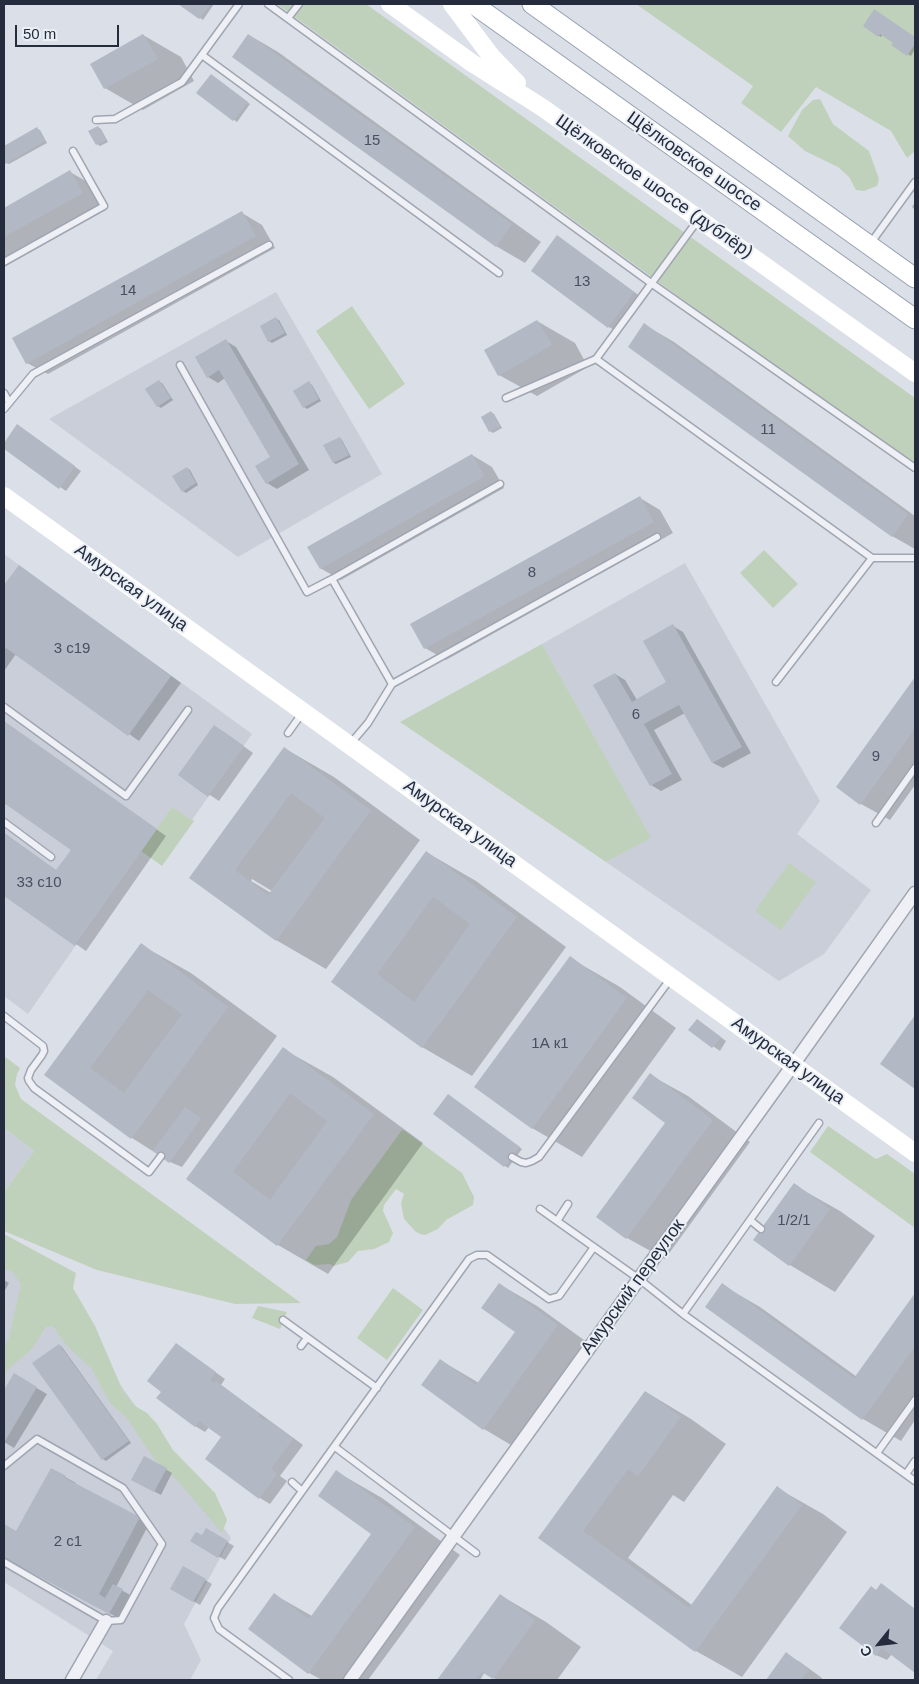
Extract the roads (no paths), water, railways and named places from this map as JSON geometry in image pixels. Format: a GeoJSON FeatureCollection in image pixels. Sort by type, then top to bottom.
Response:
{"type":"FeatureCollection","features":[{"type":"Feature","properties":{"kind":"main road","name":"Щёлковское шоссе"},"geometry":{"type":"LineString","coordinates":[[473,4],[915,319]]}},
{"type":"Feature","properties":{"kind":"main road","name":"Щёлковское шоссе"},"geometry":{"type":"LineString","coordinates":[[532,4],[915,278]]}},
{"type":"Feature","properties":{"kind":"street","name":"Щёлковское шоссе (дублёр)"},"geometry":{"type":"LineString","coordinates":[[390,4],[472,63],[543,108],[915,373]]}},
{"type":"Feature","properties":{"kind":"street"},"geometry":{"type":"LineString","coordinates":[[452,4],[491,56],[543,108]]}},
{"type":"Feature","properties":{"kind":"street","name":"Амурская улица"},"geometry":{"type":"LineString","coordinates":[[4,496],[915,1152]]}},
{"type":"Feature","properties":{"kind":"street","name":"Амурский переулок"},"geometry":{"type":"LineString","coordinates":[[350,1680],[915,893]]}},
{"type":"Feature","properties":{"kind":"street"},"geometry":{"type":"LineString","coordinates":[[72,1680],[106,1621]]}},
{"type":"Feature","properties":{"kind":"lane"},"geometry":{"type":"LineString","coordinates":[[96,120],[115,120],[182,82],[240,4]]}},
{"type":"Feature","properties":{"kind":"lane"},"geometry":{"type":"LineString","coordinates":[[268,4],[651,283],[915,468]]}},
{"type":"Feature","properties":{"kind":"lane"},"geometry":{"type":"LineString","coordinates":[[288,18],[298,4]]}},
{"type":"Feature","properties":{"kind":"lane"},"geometry":{"type":"LineString","coordinates":[[202,56],[499,273]]}},
{"type":"Feature","properties":{"kind":"lane"},"geometry":{"type":"LineString","coordinates":[[4,262],[104,206],[73,151]]}},
{"type":"Feature","properties":{"kind":"lane"},"geometry":{"type":"LineString","coordinates":[[869,245],[915,182]]}},
{"type":"Feature","properties":{"kind":"lane"},"geometry":{"type":"LineString","coordinates":[[506,398],[596,359],[698,219]]}},
{"type":"Feature","properties":{"kind":"lane"},"geometry":{"type":"LineString","coordinates":[[4,409],[33,374],[269,245]]}},
{"type":"Feature","properties":{"kind":"lane"},"geometry":{"type":"LineString","coordinates":[[596,359],[872,558],[915,558]]}},
{"type":"Feature","properties":{"kind":"lane"},"geometry":{"type":"LineString","coordinates":[[180,365],[307,592],[500,484]]}},
{"type":"Feature","properties":{"kind":"lane"},"geometry":{"type":"LineString","coordinates":[[4,393],[9,402]]}},
{"type":"Feature","properties":{"kind":"lane"},"geometry":{"type":"LineString","coordinates":[[350,744],[368,723],[392,684],[657,537]]}},
{"type":"Feature","properties":{"kind":"lane"},"geometry":{"type":"LineString","coordinates":[[776,682],[872,558]]}},
{"type":"Feature","properties":{"kind":"lane"},"geometry":{"type":"LineString","coordinates":[[332,578],[392,684]]}},
{"type":"Feature","properties":{"kind":"lane"},"geometry":{"type":"LineString","coordinates":[[4,707],[126,796],[188,710]]}},
{"type":"Feature","properties":{"kind":"lane"},"geometry":{"type":"LineString","coordinates":[[288,733],[303,712]]}},
{"type":"Feature","properties":{"kind":"lane"},"geometry":{"type":"LineString","coordinates":[[876,823],[915,768]]}},
{"type":"Feature","properties":{"kind":"lane"},"geometry":{"type":"LineString","coordinates":[[4,822],[51,857]]}},
{"type":"Feature","properties":{"kind":"lane"},"geometry":{"type":"LineString","coordinates":[[512,1157],[526,1163],[540,1157],[672,977]]}},
{"type":"Feature","properties":{"kind":"lane"},"geometry":{"type":"LineString","coordinates":[[4,1016],[43,1046],[42,1055],[31,1070],[28,1078],[34,1088],[149,1172],[161,1156]]}},
{"type":"Feature","properties":{"kind":"lane"},"geometry":{"type":"LineString","coordinates":[[683,1314],[819,1123]]}},
{"type":"Feature","properties":{"kind":"lane"},"geometry":{"type":"LineString","coordinates":[[557,1221],[568,1204]]}},
{"type":"Feature","properties":{"kind":"lane"},"geometry":{"type":"LineString","coordinates":[[540,1209],[915,1480]]}},
{"type":"Feature","properties":{"kind":"lane"},"geometry":{"type":"LineString","coordinates":[[750,1220],[761,1229]]}},
{"type":"Feature","properties":{"kind":"lane"},"geometry":{"type":"LineString","coordinates":[[289,1680],[219,1629],[214,1618],[218,1608],[472,1256],[487,1255],[549,1299],[559,1296],[594,1247]]}},
{"type":"Feature","properties":{"kind":"lane"},"geometry":{"type":"LineString","coordinates":[[284,1320],[377,1388]]}},
{"type":"Feature","properties":{"kind":"lane"},"geometry":{"type":"LineString","coordinates":[[301,1346],[307,1338]]}},
{"type":"Feature","properties":{"kind":"lane"},"geometry":{"type":"LineString","coordinates":[[877,1453],[915,1400]]}},
{"type":"Feature","properties":{"kind":"lane"},"geometry":{"type":"LineString","coordinates":[[4,1466],[37,1439],[122,1488],[162,1544],[121,1620],[106,1621],[4,1562]]}},
{"type":"Feature","properties":{"kind":"lane"},"geometry":{"type":"LineString","coordinates":[[335,1447],[476,1553]]}},
{"type":"Feature","properties":{"kind":"lane"},"geometry":{"type":"LineString","coordinates":[[906,1474],[915,1461]]}},
{"type":"Feature","properties":{"kind":"lane"},"geometry":{"type":"LineString","coordinates":[[292,1482],[302,1491]]}}]}
